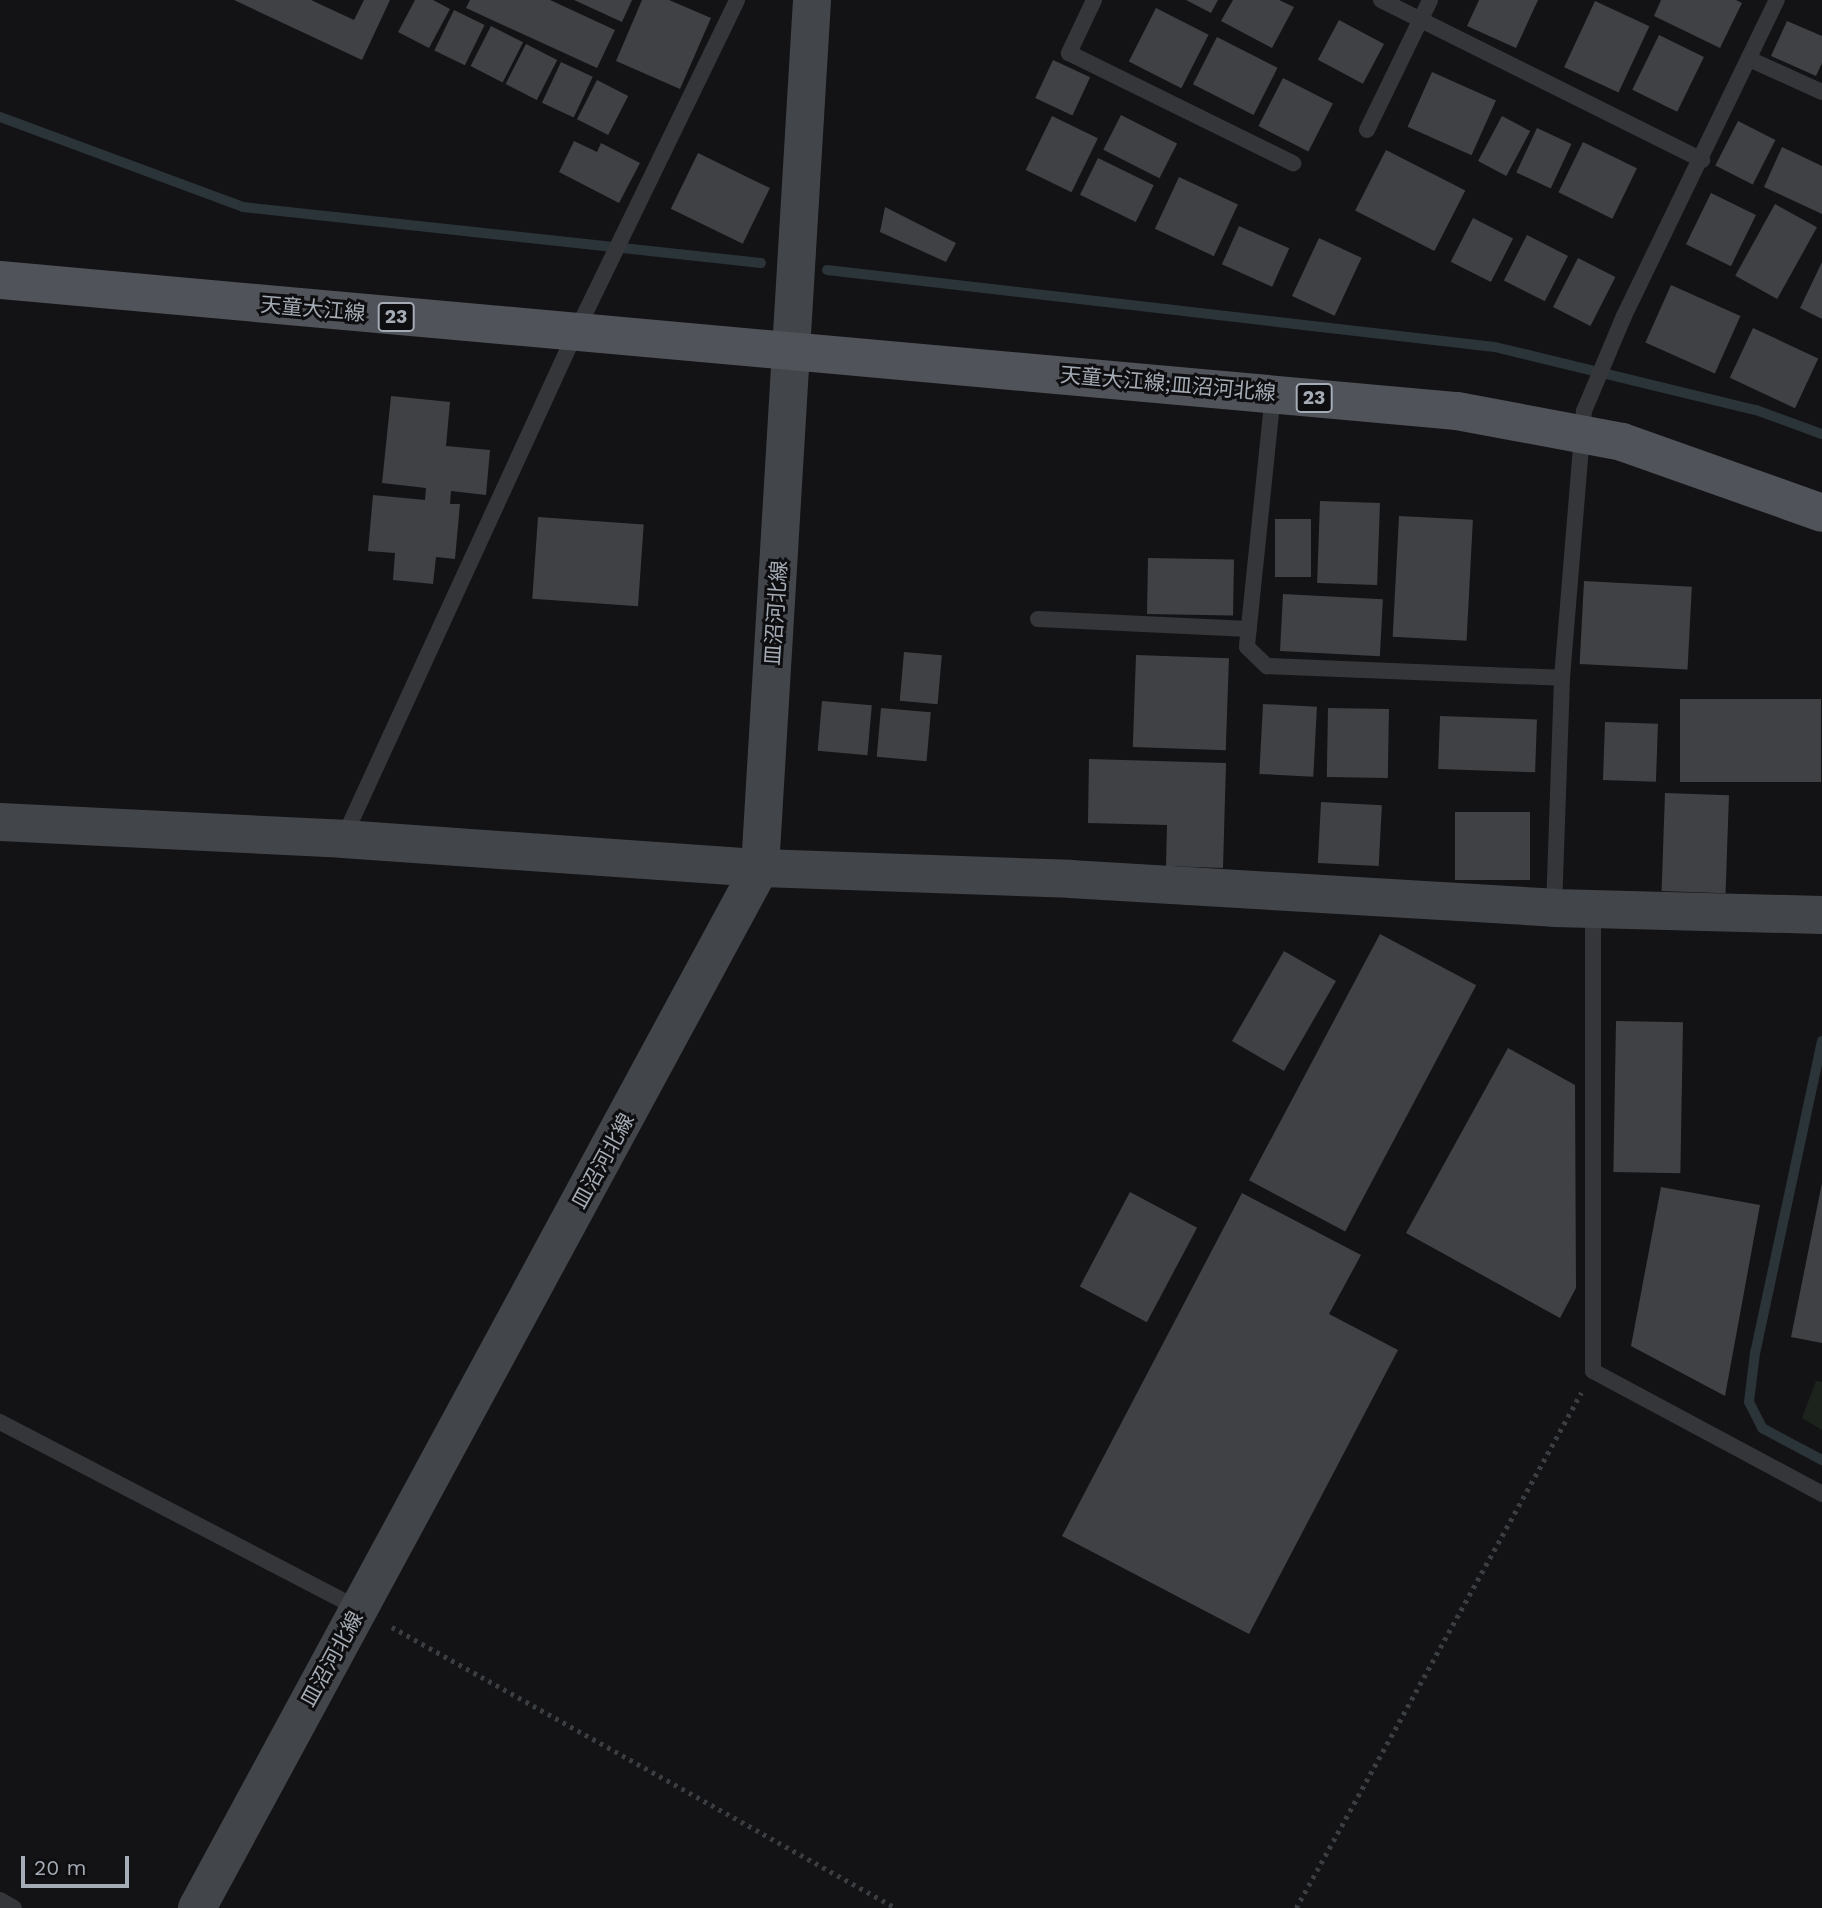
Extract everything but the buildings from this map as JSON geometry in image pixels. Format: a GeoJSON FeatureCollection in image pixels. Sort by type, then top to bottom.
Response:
{"type":"FeatureCollection","features":[{"type":"Feature","properties":{"kind":"main road","name":"天童大江線"},"geometry":{"type":"LineString","coordinates":[[0,280],[575,334],[793,351]]}},
{"type":"Feature","properties":{"kind":"main road","name":"天童大江線;皿沼河北線"},"geometry":{"type":"LineString","coordinates":[[793,351],[1581,422],[1822,513]]}},
{"type":"Feature","properties":{"kind":"street","name":"皿沼河北線"},"geometry":{"type":"LineString","coordinates":[[197,1908],[760,868],[813,0]]}},
{"type":"Feature","properties":{"kind":"street"},"geometry":{"type":"LineString","coordinates":[[0,822],[343,839],[760,868],[1070,879],[1554,908],[1815,915]]}},
{"type":"Feature","properties":{"kind":"lane"},"geometry":{"type":"LineString","coordinates":[[343,839],[575,334],[737,0]]}},
{"type":"Feature","properties":{"kind":"lane"},"geometry":{"type":"LineString","coordinates":[[1094,0],[1069,52],[1293,163]]}},
{"type":"Feature","properties":{"kind":"lane"},"geometry":{"type":"LineString","coordinates":[[1381,0],[1702,160]]}},
{"type":"Feature","properties":{"kind":"lane"},"geometry":{"type":"LineString","coordinates":[[1367,130],[1430,0]]}},
{"type":"Feature","properties":{"kind":"lane"},"geometry":{"type":"LineString","coordinates":[[1554,908],[1562,678],[1581,422],[1624,316],[1702,160],[1777,0]]}},
{"type":"Feature","properties":{"kind":"lane"},"geometry":{"type":"LineString","coordinates":[[1749,59],[1822,92]]}},
{"type":"Feature","properties":{"kind":"lane"},"geometry":{"type":"LineString","coordinates":[[1273,394],[1247,647],[1267,666],[1562,678]]}},
{"type":"Feature","properties":{"kind":"lane"},"geometry":{"type":"LineString","coordinates":[[1038,619],[1249,629]]}},
{"type":"Feature","properties":{"kind":"lane"},"geometry":{"type":"LineString","coordinates":[[1593,909],[1593,1371],[1822,1494]]}},
{"type":"Feature","properties":{"kind":"lane"},"geometry":{"type":"LineString","coordinates":[[0,1422],[359,1609]]}},
{"type":"Feature","properties":{"kind":"lane"},"geometry":{"type":"LineString","coordinates":[[0,1900],[14,1908]]}},
{"type":"Feature","properties":{"kind":"path"},"geometry":{"type":"LineString","coordinates":[[1296,1908],[1593,1371]]}},
{"type":"Feature","properties":{"kind":"path"},"geometry":{"type":"LineString","coordinates":[[359,1609],[895,1908]]}},
{"type":"Feature","properties":{"kind":"shaded area"},"geometry":{"type":"Polygon","coordinates":[[[1816,1381],[1822,1382],[1822,1430],[1802,1418],[1816,1381]]]}},
{"type":"Feature","properties":{"kind":"waterway"},"geometry":{"type":"LineString","coordinates":[[0,117],[243,207],[761,263]]}},
{"type":"Feature","properties":{"kind":"waterway"},"geometry":{"type":"LineString","coordinates":[[827,270],[1495,347],[1756,410],[1822,434]]}},
{"type":"Feature","properties":{"kind":"waterway"},"geometry":{"type":"LineString","coordinates":[[1822,1041],[1755,1353],[1749,1402],[1762,1428],[1822,1460]]}}]}
